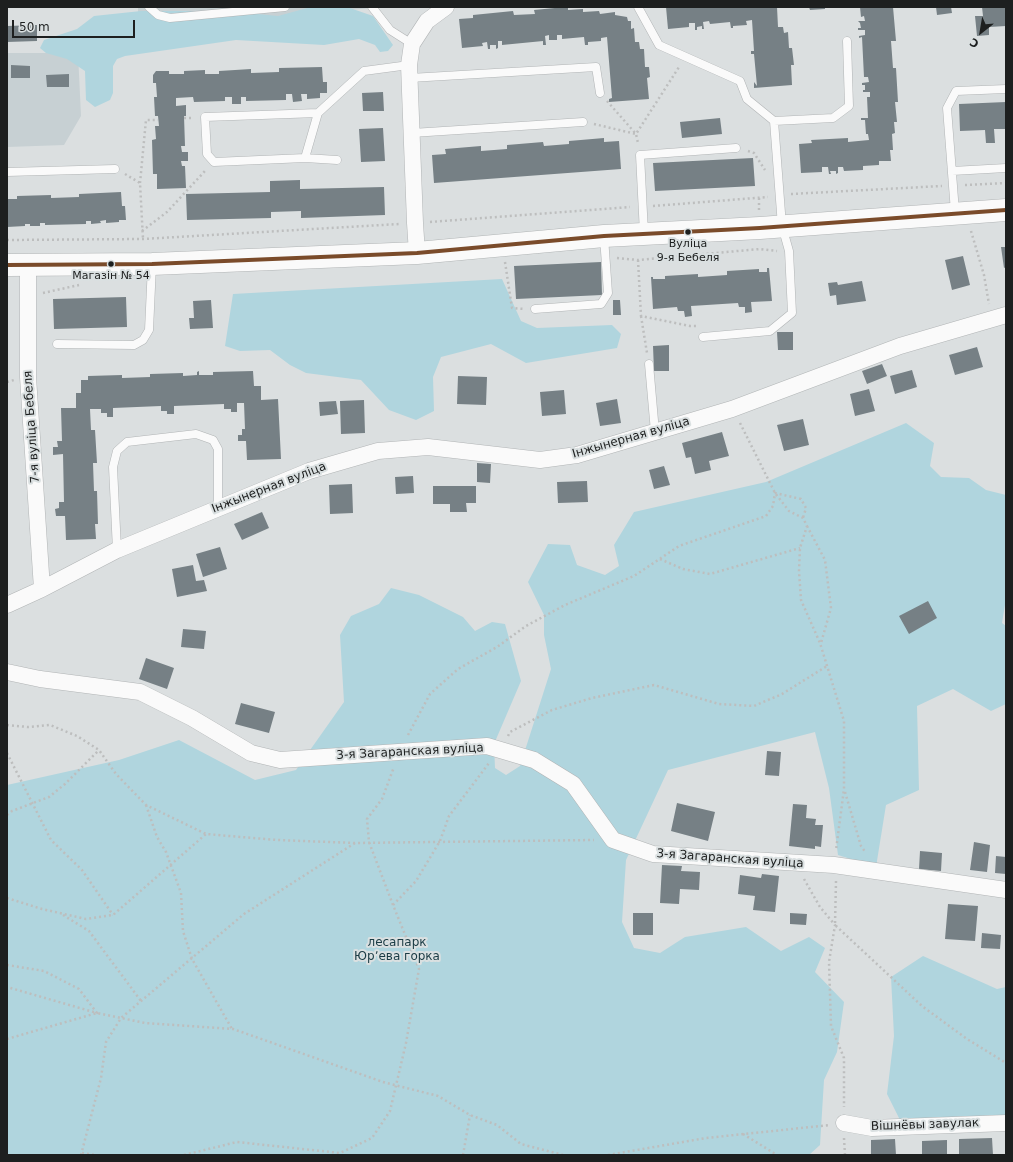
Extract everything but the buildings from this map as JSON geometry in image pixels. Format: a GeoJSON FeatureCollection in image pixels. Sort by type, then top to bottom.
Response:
{"type":"FeatureCollection","features":[{"type":"Feature","properties":{"kind":"main road"},"geometry":{"type":"LineString","coordinates":[[17,265],[152,264],[417,253],[604,236],[782,226],[962,219],[1006,210]]}},
{"type":"Feature","properties":{"kind":"street"},"geometry":{"type":"LineString","coordinates":[[417,253],[414,223],[409,71],[412,44],[427,21],[446,7]]}},
{"type":"Feature","properties":{"kind":"street","name":"7-я вуліца Бебеля"},"geometry":{"type":"LineString","coordinates":[[17,265],[27,295],[28,377],[42,589]]}},
{"type":"Feature","properties":{"kind":"street","name":"Інжынерная вуліца"},"geometry":{"type":"LineString","coordinates":[[7,605],[42,589],[117,550],[309,471],[378,451],[428,447],[540,460],[577,455],[732,409],[900,346],[998,317]]}},
{"type":"Feature","properties":{"kind":"street","name":"3-я Загаранская вуліца"},"geometry":{"type":"LineString","coordinates":[[7,672],[40,679],[140,692],[192,718],[251,753],[280,760],[487,746],[534,760],[573,784],[613,840],[653,854],[834,865],[1006,890]]}},
{"type":"Feature","properties":{"kind":"street","name":"Вішнёвы завулак"},"geometry":{"type":"LineString","coordinates":[[844,1123],[872,1128],[1006,1123]]}},
{"type":"Feature","properties":{"kind":"lane"},"geometry":{"type":"LineString","coordinates":[[150,7],[158,15],[170,18],[285,7]]}},
{"type":"Feature","properties":{"kind":"lane"},"geometry":{"type":"LineString","coordinates":[[372,7],[390,30],[412,44]]}},
{"type":"Feature","properties":{"kind":"lane"},"geometry":{"type":"LineString","coordinates":[[638,7],[659,45],[685,58],[740,81],[747,98],[774,121],[833,118],[849,106],[847,41]]}},
{"type":"Feature","properties":{"kind":"lane"},"geometry":{"type":"LineString","coordinates":[[305,158],[318,113],[364,72],[596,67],[600,93]]}},
{"type":"Feature","properties":{"kind":"lane"},"geometry":{"type":"LineString","coordinates":[[962,219],[953,186],[946,108],[956,91],[1006,89]]}},
{"type":"Feature","properties":{"kind":"lane"},"geometry":{"type":"LineString","coordinates":[[318,113],[205,117],[207,154],[214,162],[305,158],[337,160]]}},
{"type":"Feature","properties":{"kind":"lane"},"geometry":{"type":"LineString","coordinates":[[703,337],[770,331],[792,313],[789,252],[782,226],[774,121]]}},
{"type":"Feature","properties":{"kind":"lane"},"geometry":{"type":"LineString","coordinates":[[412,133],[583,122]]}},
{"type":"Feature","properties":{"kind":"lane"},"geometry":{"type":"LineString","coordinates":[[644,234],[640,155],[736,148]]}},
{"type":"Feature","properties":{"kind":"lane"},"geometry":{"type":"LineString","coordinates":[[952,171],[1006,168]]}},
{"type":"Feature","properties":{"kind":"lane"},"geometry":{"type":"LineString","coordinates":[[7,172],[115,169]]}},
{"type":"Feature","properties":{"kind":"lane"},"geometry":{"type":"LineString","coordinates":[[535,309],[601,304],[608,292],[604,236]]}},
{"type":"Feature","properties":{"kind":"lane"},"geometry":{"type":"LineString","coordinates":[[57,344],[134,345],[143,340],[149,330],[152,264]]}},
{"type":"Feature","properties":{"kind":"lane"},"geometry":{"type":"LineString","coordinates":[[649,364],[655,432]]}},
{"type":"Feature","properties":{"kind":"lane"},"geometry":{"type":"LineString","coordinates":[[117,550],[113,467],[117,451],[126,442],[196,434],[213,440],[218,449],[218,508]]}},
{"type":"Feature","properties":{"kind":"path"},"geometry":{"type":"LineString","coordinates":[[636,134],[685,58]]}},
{"type":"Feature","properties":{"kind":"path"},"geometry":{"type":"LineString","coordinates":[[600,93],[636,134],[640,155]]}},
{"type":"Feature","properties":{"kind":"path"},"geometry":{"type":"LineString","coordinates":[[143,239],[140,182],[146,120],[158,120]]}},
{"type":"Feature","properties":{"kind":"path"},"geometry":{"type":"LineString","coordinates":[[583,122],[636,134]]}},
{"type":"Feature","properties":{"kind":"path"},"geometry":{"type":"LineString","coordinates":[[736,148],[754,153],[779,195]]}},
{"type":"Feature","properties":{"kind":"path"},"geometry":{"type":"LineString","coordinates":[[142,231],[167,212],[214,162]]}},
{"type":"Feature","properties":{"kind":"path"},"geometry":{"type":"LineString","coordinates":[[115,169],[140,182]]}},
{"type":"Feature","properties":{"kind":"path"},"geometry":{"type":"LineString","coordinates":[[7,240],[143,239],[414,223],[759,198],[779,195],[1006,183]]}},
{"type":"Feature","properties":{"kind":"path"},"geometry":{"type":"LineString","coordinates":[[962,219],[984,275],[998,317]]}},
{"type":"Feature","properties":{"kind":"path"},"geometry":{"type":"LineString","coordinates":[[606,257],[638,260],[760,249],[789,252]]}},
{"type":"Feature","properties":{"kind":"path"},"geometry":{"type":"LineString","coordinates":[[638,260],[641,316],[649,364]]}},
{"type":"Feature","properties":{"kind":"path"},"geometry":{"type":"LineString","coordinates":[[505,262],[512,308],[535,309]]}},
{"type":"Feature","properties":{"kind":"path"},"geometry":{"type":"LineString","coordinates":[[27,295],[86,283]]}},
{"type":"Feature","properties":{"kind":"path"},"geometry":{"type":"LineString","coordinates":[[641,316],[690,326],[698,326]]}},
{"type":"Feature","properties":{"kind":"path"},"geometry":{"type":"LineString","coordinates":[[732,409],[775,493],[789,510],[803,518],[825,560],[831,608],[820,643]]}},
{"type":"Feature","properties":{"kind":"path"},"geometry":{"type":"LineString","coordinates":[[775,493],[801,499],[806,508],[803,518]]}},
{"type":"Feature","properties":{"kind":"path"},"geometry":{"type":"LineString","coordinates":[[184,1155],[237,1142],[340,1153],[372,1138],[390,1111],[406,1043],[419,969],[369,842],[367,819],[382,799],[392,776],[398,752],[430,694],[458,669],[497,648],[526,626],[565,605],[634,576],[679,546],[766,516],[773,506],[775,493]]}},
{"type":"Feature","properties":{"kind":"path"},"geometry":{"type":"LineString","coordinates":[[608,1155],[706,1138],[844,1123],[844,1058],[831,1026],[828,962],[835,925],[837,892],[834,865],[844,790],[844,721],[820,643],[802,600],[799,571],[800,548],[807,526]]}},
{"type":"Feature","properties":{"kind":"path"},"geometry":{"type":"LineString","coordinates":[[660,559],[684,570],[710,574],[800,548]]}},
{"type":"Feature","properties":{"kind":"path"},"geometry":{"type":"LineString","coordinates":[[393,905],[416,881],[440,841],[449,816],[482,771],[500,750],[510,732],[552,710],[592,698],[654,685],[719,704],[754,706],[782,694],[827,666]]}},
{"type":"Feature","properties":{"kind":"path"},"geometry":{"type":"LineString","coordinates":[[7,725],[28,727],[50,726],[77,736],[99,750],[116,774],[146,805],[206,834],[276,840],[355,843],[613,840]]}},
{"type":"Feature","properties":{"kind":"path"},"geometry":{"type":"LineString","coordinates":[[7,815],[12,811],[49,797],[65,784],[99,750]]}},
{"type":"Feature","properties":{"kind":"path"},"geometry":{"type":"LineString","coordinates":[[7,753],[51,840],[82,870],[113,914]]}},
{"type":"Feature","properties":{"kind":"path"},"geometry":{"type":"LineString","coordinates":[[844,790],[861,846],[881,872]]}},
{"type":"Feature","properties":{"kind":"path"},"geometry":{"type":"LineString","coordinates":[[146,805],[157,837],[166,852],[181,893],[183,931],[192,959],[233,1029]]}},
{"type":"Feature","properties":{"kind":"path"},"geometry":{"type":"LineString","coordinates":[[7,898],[86,919],[113,914],[206,834]]}},
{"type":"Feature","properties":{"kind":"path"},"geometry":{"type":"LineString","coordinates":[[96,1155],[82,1154],[102,1078],[106,1042],[121,1018],[244,914],[355,843]]}},
{"type":"Feature","properties":{"kind":"path"},"geometry":{"type":"LineString","coordinates":[[794,863],[820,907],[835,925],[922,1006],[967,1039],[1006,1063]]}},
{"type":"Feature","properties":{"kind":"path"},"geometry":{"type":"LineString","coordinates":[[61,913],[88,931],[141,1001]]}},
{"type":"Feature","properties":{"kind":"path"},"geometry":{"type":"LineString","coordinates":[[7,965],[44,972],[79,989],[97,1013]]}},
{"type":"Feature","properties":{"kind":"path"},"geometry":{"type":"LineString","coordinates":[[7,987],[97,1013],[144,1023],[233,1029],[395,1085],[438,1096],[470,1115],[497,1125],[521,1144],[564,1155]]}},
{"type":"Feature","properties":{"kind":"path"},"geometry":{"type":"LineString","coordinates":[[7,1039],[97,1013]]}},
{"type":"Feature","properties":{"kind":"path"},"geometry":{"type":"LineString","coordinates":[[463,1155],[470,1115]]}},
{"type":"Feature","properties":{"kind":"path"},"geometry":{"type":"LineString","coordinates":[[742,1134],[777,1155]]}},
{"type":"Feature","properties":{"kind":"shaded area"},"geometry":{"type":"Polygon","coordinates":[[[138,7],[384,7],[138,28],[138,7]]]}},
{"type":"Feature","properties":{"kind":"shaded area"},"geometry":{"type":"Polygon","coordinates":[[[7,53],[78,53],[81,116],[64,145],[7,147],[7,53]]]}},
{"type":"Feature","properties":{"kind":"green space"},"geometry":{"type":"Polygon","coordinates":[[[311,7],[347,7],[373,16],[393,45],[388,51],[380,52],[375,45],[359,39],[324,45],[236,40],[125,56],[117,59],[113,66],[113,93],[110,100],[95,107],[86,100],[85,71],[67,59],[46,53],[40,48],[44,40],[77,29],[94,16],[141,11],[226,11],[278,16],[311,7]]]}},
{"type":"Feature","properties":{"kind":"green space"},"geometry":{"type":"Polygon","coordinates":[[[502,279],[521,321],[537,328],[612,325],[621,334],[617,348],[526,363],[491,344],[441,357],[433,377],[434,411],[416,420],[389,410],[361,380],[306,373],[290,365],[270,350],[240,351],[225,346],[233,294],[502,279]]]}},
{"type":"Feature","properties":{"kind":"green space","name":"лесапарк Юрʼева горка"},"geometry":{"type":"Polygon","coordinates":[[[906,423],[934,443],[930,466],[941,477],[969,478],[986,490],[1006,495],[1006,599],[1002,623],[1006,626],[1006,704],[991,711],[953,689],[917,706],[919,790],[886,805],[876,867],[838,855],[829,788],[815,732],[668,770],[626,860],[622,922],[634,948],[660,953],[685,937],[746,927],[781,951],[809,937],[825,948],[815,972],[844,1002],[837,1052],[824,1080],[820,1145],[809,1155],[7,1155],[7,785],[119,760],[179,740],[255,780],[296,770],[344,702],[340,635],[351,616],[379,604],[391,588],[419,595],[463,617],[475,631],[492,622],[505,624],[521,681],[494,744],[495,768],[506,775],[520,766],[551,669],[544,635],[544,615],[528,582],[548,544],[570,545],[577,565],[605,575],[619,566],[614,545],[634,512],[766,482],[906,423]]]}},
{"type":"Feature","properties":{"kind":"green space"},"geometry":{"type":"Polygon","coordinates":[[[923,956],[997,989],[1006,987],[1006,1118],[900,1120],[887,1094],[894,1036],[891,977],[923,956]]]}},
{"type":"Feature","properties":{"kind":"transit line"},"geometry":{"type":"LineString","coordinates":[[7,265],[152,264],[417,253],[604,236],[760,228],[1006,210]]}},
{"type":"Feature","properties":{"kind":"place","name":"Вуліца 9-я Бебеля"},"geometry":{"type":"Point","coordinates":[688,232]}},
{"type":"Feature","properties":{"kind":"place","name":"Магазін № 54"},"geometry":{"type":"Point","coordinates":[111,264]}}]}
